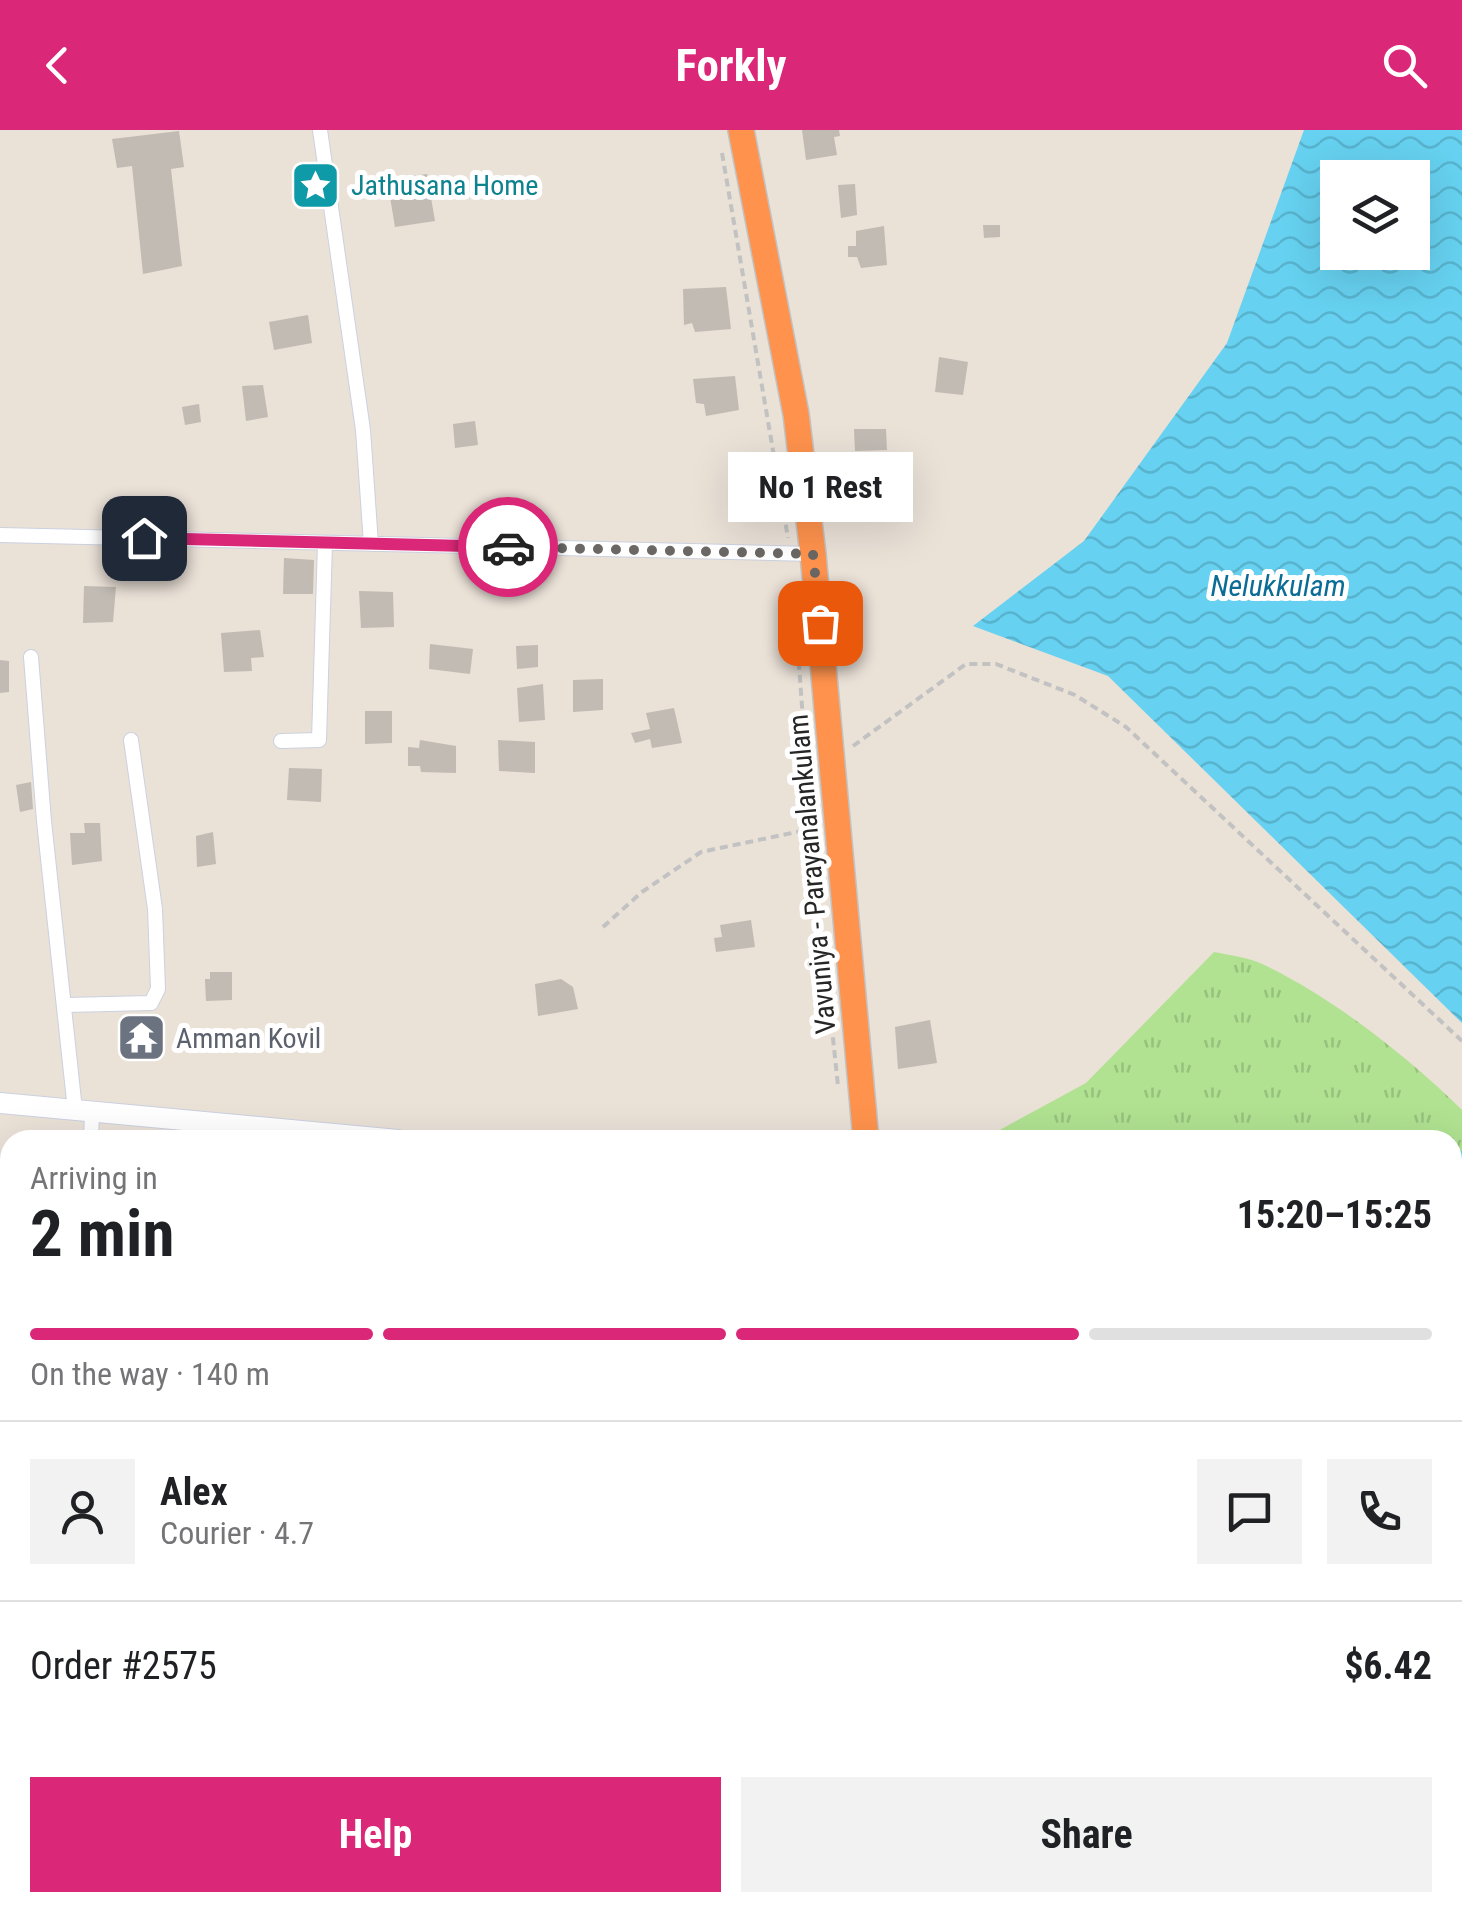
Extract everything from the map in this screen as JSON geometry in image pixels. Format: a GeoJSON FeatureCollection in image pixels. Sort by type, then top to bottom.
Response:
{"type":"FeatureCollection","features":[{"type":"Feature","properties":{"kind":"highway","name":"Vavuniya - Parayanalankulam"},"geometry":{"type":"LineString","coordinates":[[742,130],[796,414],[802,553],[832,761],[865,1130]]}},
{"type":"Feature","properties":{"kind":"street"},"geometry":{"type":"LineString","coordinates":[[320,130],[363,430],[371,544]]}},
{"type":"Feature","properties":{"kind":"street"},"geometry":{"type":"LineString","coordinates":[[0,535],[802,553]]}},
{"type":"Feature","properties":{"kind":"street"},"geometry":{"type":"LineString","coordinates":[[281,741],[319,740],[325,543]]}},
{"type":"Feature","properties":{"kind":"street"},"geometry":{"type":"LineString","coordinates":[[32,658],[44,821],[66,1005],[89,1130]]}},
{"type":"Feature","properties":{"kind":"street"},"geometry":{"type":"LineString","coordinates":[[66,1005],[151,1003],[158,989],[154,910],[131,740]]}},
{"type":"Feature","properties":{"kind":"street"},"geometry":{"type":"LineString","coordinates":[[0,1103],[290,1130]]}},
{"type":"Feature","properties":{"kind":"path"},"geometry":{"type":"LineString","coordinates":[[722,149],[802,553]]}},
{"type":"Feature","properties":{"kind":"path"},"geometry":{"type":"LineString","coordinates":[[794,592],[811,829],[840,1101]]}},
{"type":"Feature","properties":{"kind":"path"},"geometry":{"type":"LineString","coordinates":[[832,761],[966,664],[996,664],[1075,695],[1126,727],[1462,1041]]}},
{"type":"Feature","properties":{"kind":"path"},"geometry":{"type":"LineString","coordinates":[[604,927],[642,892],[701,852],[811,829]]}},
{"type":"Feature","properties":{"kind":"green space"},"geometry":{"type":"Polygon","coordinates":[[[1214,952],[1260,963],[1341,1010],[1393,1048],[1462,1110],[1462,1130],[999,1130],[1086,1083],[1214,952]]]}},
{"type":"Feature","properties":{"kind":"water","name":"Nelukkulam"},"geometry":{"type":"Polygon","coordinates":[[[1304,130],[1462,130],[1462,1023],[1108,676],[973,626],[1084,541],[1227,343],[1304,130]]]}},
{"type":"Feature","properties":{"kind":"building"},"geometry":{"type":"Polygon","coordinates":[[[802,130],[839,130],[840,136],[834,137],[837,155],[806,160],[802,130]]]}},
{"type":"Feature","properties":{"kind":"building"},"geometry":{"type":"Polygon","coordinates":[[[179,131],[184,167],[171,169],[182,266],[143,274],[132,166],[117,168],[112,139],[179,131]]]}},
{"type":"Feature","properties":{"kind":"building"},"geometry":{"type":"Polygon","coordinates":[[[427,174],[435,221],[395,227],[387,179],[427,174]]]}},
{"type":"Feature","properties":{"kind":"building"},"geometry":{"type":"Polygon","coordinates":[[[855,184],[857,215],[841,218],[838,185],[855,184]]]}},
{"type":"Feature","properties":{"kind":"building"},"geometry":{"type":"Polygon","coordinates":[[[983,225],[1000,225],[1000,237],[984,238],[983,225]]]}},
{"type":"Feature","properties":{"kind":"building"},"geometry":{"type":"Polygon","coordinates":[[[884,226],[887,265],[861,268],[857,257],[848,257],[848,246],[856,246],[856,231],[884,226]]]}},
{"type":"Feature","properties":{"kind":"building"},"geometry":{"type":"Polygon","coordinates":[[[726,287],[731,329],[695,332],[692,323],[684,325],[683,289],[726,287]]]}},
{"type":"Feature","properties":{"kind":"building"},"geometry":{"type":"Polygon","coordinates":[[[308,315],[312,343],[274,350],[269,322],[308,315]]]}},
{"type":"Feature","properties":{"kind":"building"},"geometry":{"type":"Polygon","coordinates":[[[939,357],[968,362],[963,395],[935,392],[939,357]]]}},
{"type":"Feature","properties":{"kind":"building"},"geometry":{"type":"Polygon","coordinates":[[[735,376],[739,410],[706,416],[704,404],[696,403],[693,379],[735,376]]]}},
{"type":"Feature","properties":{"kind":"building"},"geometry":{"type":"Polygon","coordinates":[[[263,385],[268,417],[246,421],[242,386],[263,385]]]}},
{"type":"Feature","properties":{"kind":"building"},"geometry":{"type":"Polygon","coordinates":[[[199,404],[201,422],[185,425],[182,407],[199,404]]]}},
{"type":"Feature","properties":{"kind":"building"},"geometry":{"type":"Polygon","coordinates":[[[475,421],[478,445],[455,448],[453,424],[475,421]]]}},
{"type":"Feature","properties":{"kind":"building"},"geometry":{"type":"Polygon","coordinates":[[[854,429],[886,429],[887,450],[855,451],[854,429]]]}},
{"type":"Feature","properties":{"kind":"building"},"geometry":{"type":"Polygon","coordinates":[[[852,485],[855,501],[836,505],[835,491],[852,485]]]}},
{"type":"Feature","properties":{"kind":"building"},"geometry":{"type":"Polygon","coordinates":[[[284,558],[314,560],[313,594],[283,594],[284,558]]]}},
{"type":"Feature","properties":{"kind":"building"},"geometry":{"type":"Polygon","coordinates":[[[84,586],[116,587],[113,622],[83,623],[84,586]]]}},
{"type":"Feature","properties":{"kind":"building"},"geometry":{"type":"Polygon","coordinates":[[[359,591],[393,592],[394,627],[361,628],[359,591]]]}},
{"type":"Feature","properties":{"kind":"building"},"geometry":{"type":"Polygon","coordinates":[[[260,630],[264,657],[251,658],[252,671],[224,672],[221,633],[260,630]]]}},
{"type":"Feature","properties":{"kind":"building"},"geometry":{"type":"Polygon","coordinates":[[[430,644],[473,649],[470,674],[429,669],[430,644]]]}},
{"type":"Feature","properties":{"kind":"building"},"geometry":{"type":"Polygon","coordinates":[[[538,645],[538,667],[517,669],[516,646],[538,645]]]}},
{"type":"Feature","properties":{"kind":"building"},"geometry":{"type":"Polygon","coordinates":[[[0,660],[9,661],[9,692],[0,693],[0,660]]]}},
{"type":"Feature","properties":{"kind":"building"},"geometry":{"type":"Polygon","coordinates":[[[603,679],[603,710],[573,712],[573,680],[603,679]]]}},
{"type":"Feature","properties":{"kind":"building"},"geometry":{"type":"Polygon","coordinates":[[[543,684],[545,720],[519,722],[517,688],[543,684]]]}},
{"type":"Feature","properties":{"kind":"building"},"geometry":{"type":"Polygon","coordinates":[[[674,708],[682,743],[652,748],[650,739],[635,743],[631,733],[650,729],[646,713],[674,708]]]}},
{"type":"Feature","properties":{"kind":"building"},"geometry":{"type":"Polygon","coordinates":[[[365,711],[392,711],[392,743],[365,744],[365,711]]]}},
{"type":"Feature","properties":{"kind":"building"},"geometry":{"type":"Polygon","coordinates":[[[420,740],[456,746],[456,773],[421,772],[420,766],[408,766],[408,747],[419,748],[420,740]]]}},
{"type":"Feature","properties":{"kind":"building"},"geometry":{"type":"Polygon","coordinates":[[[498,740],[535,742],[535,773],[499,771],[498,740]]]}},
{"type":"Feature","properties":{"kind":"building"},"geometry":{"type":"Polygon","coordinates":[[[289,768],[322,769],[321,802],[287,800],[289,768]]]}},
{"type":"Feature","properties":{"kind":"building"},"geometry":{"type":"Polygon","coordinates":[[[31,782],[33,809],[20,812],[16,785],[31,782]]]}},
{"type":"Feature","properties":{"kind":"building"},"geometry":{"type":"Polygon","coordinates":[[[84,823],[100,823],[102,861],[72,865],[70,833],[85,833],[84,823]]]}},
{"type":"Feature","properties":{"kind":"building"},"geometry":{"type":"Polygon","coordinates":[[[213,832],[216,864],[197,867],[196,836],[213,832]]]}},
{"type":"Feature","properties":{"kind":"building"},"geometry":{"type":"Polygon","coordinates":[[[751,920],[755,947],[716,952],[714,938],[722,937],[720,925],[751,920]]]}},
{"type":"Feature","properties":{"kind":"building"},"geometry":{"type":"Polygon","coordinates":[[[210,972],[232,972],[232,1000],[206,1001],[205,979],[210,979],[210,972]]]}},
{"type":"Feature","properties":{"kind":"building"},"geometry":{"type":"Polygon","coordinates":[[[561,979],[573,987],[578,1009],[538,1016],[535,984],[561,979]]]}},
{"type":"Feature","properties":{"kind":"building"},"geometry":{"type":"Polygon","coordinates":[[[930,1020],[937,1063],[898,1069],[895,1027],[930,1020]]]}},
{"type":"Feature","properties":{"kind":"way so far"},"geometry":{"type":"LineString","coordinates":[[508,547],[813,554],[820,623]]}},
{"type":"Feature","properties":{"kind":"place","name":"Jathusana Home"},"geometry":{"type":"Point","coordinates":[316,185]}},
{"type":"Feature","properties":{"kind":"place","name":"No 1 Rest"},"geometry":{"type":"Point","coordinates":[820,623]}},
{"type":"Feature","properties":{"kind":"place","name":"Amman Kovil"},"geometry":{"type":"Point","coordinates":[141,1038]}},
{"type":"Feature","properties":{"kind":"route"},"geometry":{"type":"LineString","coordinates":[[144,538],[508,547]]}}]}
